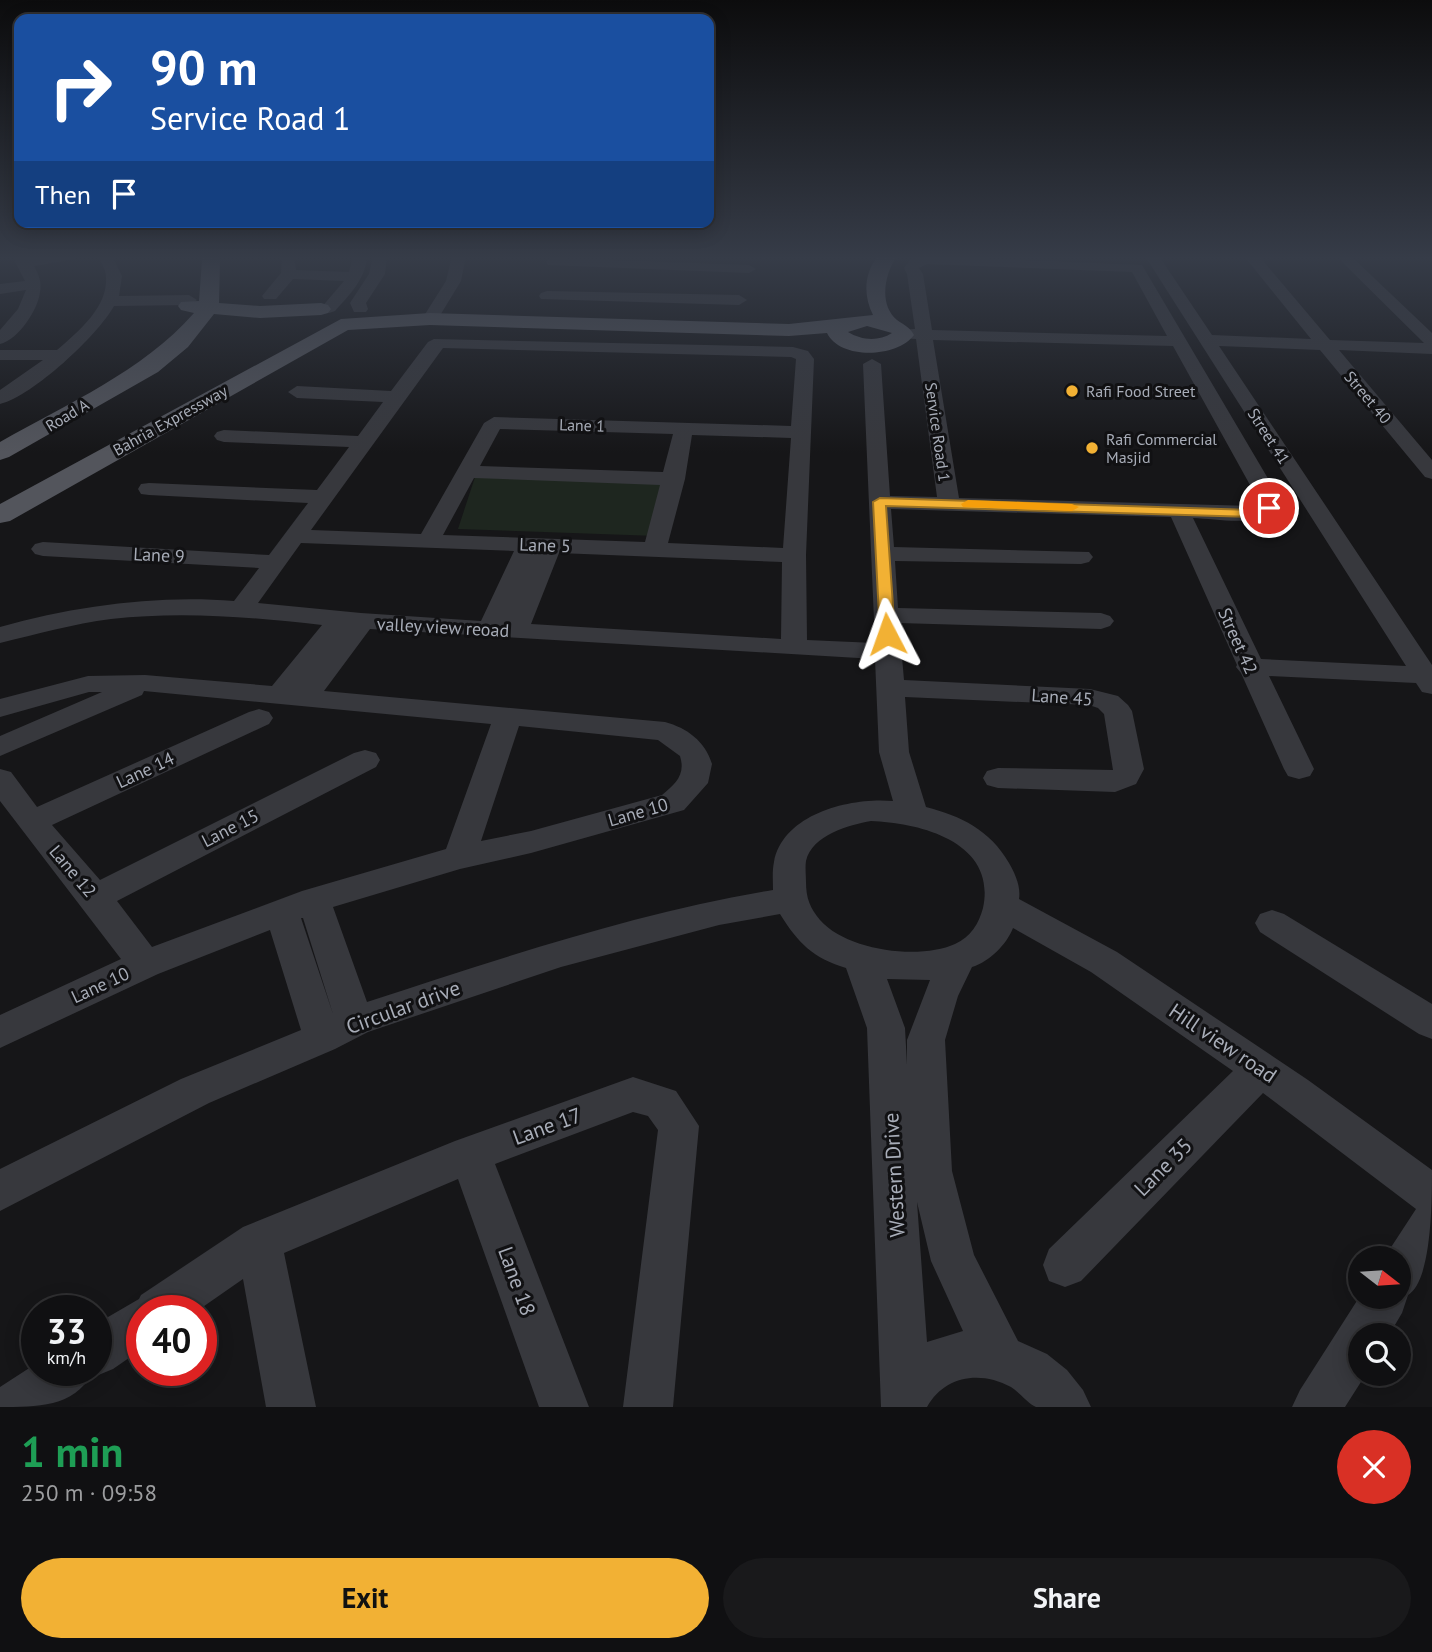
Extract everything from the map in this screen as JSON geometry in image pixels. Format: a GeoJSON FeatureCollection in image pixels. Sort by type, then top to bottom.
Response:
{"type":"FeatureCollection","features":[{"type":"Feature","properties":{"kind":"main road","name":"Road A"},"geometry":{"type":"LineString","coordinates":[[2,449],[150,367],[180,342],[189,322]]}},
{"type":"Feature","properties":{"kind":"main road","name":"Bahria Expressway"},"geometry":{"type":"LineString","coordinates":[[0,489],[327,322]]}},
{"type":"Feature","properties":{"kind":"main road","name":"Bahria Expressway"},"geometry":{"type":"LineString","coordinates":[[0,515],[328,322]]}},
{"type":"Feature","properties":{"kind":"main road"},"geometry":{"type":"LineString","coordinates":[[496,322],[848,331],[875,345],[902,333],[889,322]]}},
{"type":"Feature","properties":{"kind":"main road"},"geometry":{"type":"LineString","coordinates":[[848,331],[850,322]]}},
{"type":"Feature","properties":{"kind":"street"},"geometry":{"type":"LineString","coordinates":[[0,339],[19,322]]}},
{"type":"Feature","properties":{"kind":"street"},"geometry":{"type":"LineString","coordinates":[[0,398],[63,355],[85,336],[94,322]]}},
{"type":"Feature","properties":{"kind":"street"},"geometry":{"type":"LineString","coordinates":[[737,322],[737,328]]}},
{"type":"Feature","properties":{"kind":"street","name":"Service Road 1"},"geometry":{"type":"LineString","coordinates":[[904,322],[902,333],[949,503]]}},
{"type":"Feature","properties":{"kind":"street","name":"Service Road 1"},"geometry":{"type":"LineString","coordinates":[[880,502],[1253,513],[1269,508],[1270,498],[1166,322]]}},
{"type":"Feature","properties":{"kind":"street","name":"Street 41"},"geometry":{"type":"LineString","coordinates":[[1195,322],[1428,680]]}},
{"type":"Feature","properties":{"kind":"street","name":"Street 40"},"geometry":{"type":"LineString","coordinates":[[1305,322],[1432,473]]}},
{"type":"Feature","properties":{"kind":"street"},"geometry":{"type":"LineString","coordinates":[[1411,322],[1432,342]]}},
{"type":"Feature","properties":{"kind":"street"},"geometry":{"type":"LineString","coordinates":[[564,345],[573,323]]}},
{"type":"Feature","properties":{"kind":"street"},"geometry":{"type":"LineString","coordinates":[[698,349],[702,327]]}},
{"type":"Feature","properties":{"kind":"street"},"geometry":{"type":"LineString","coordinates":[[848,331],[860,360],[872,364],[882,360],[902,333],[1177,341]]}},
{"type":"Feature","properties":{"kind":"street"},"geometry":{"type":"LineString","coordinates":[[1207,340],[1432,349]]}},
{"type":"Feature","properties":{"kind":"street"},"geometry":{"type":"LineString","coordinates":[[241,609],[434,346],[440,343],[793,352],[805,359],[794,555],[794,648]]}},
{"type":"Feature","properties":{"kind":"street"},"geometry":{"type":"LineString","coordinates":[[0,355],[63,355]]}},
{"type":"Feature","properties":{"kind":"street"},"geometry":{"type":"LineString","coordinates":[[872,364],[894,752],[912,813]]}},
{"type":"Feature","properties":{"kind":"street"},"geometry":{"type":"LineString","coordinates":[[297,393],[397,397]]}},
{"type":"Feature","properties":{"kind":"street","name":"Lane 1"},"geometry":{"type":"LineString","coordinates":[[429,540],[498,414],[684,428],[803,432]]}},
{"type":"Feature","properties":{"kind":"street"},"geometry":{"type":"LineString","coordinates":[[655,549],[674,480],[684,428]]}},
{"type":"Feature","properties":{"kind":"street"},"geometry":{"type":"LineString","coordinates":[[224,436],[364,442]]}},
{"type":"Feature","properties":{"kind":"street"},"geometry":{"type":"LineString","coordinates":[[468,472],[674,480]]}},
{"type":"Feature","properties":{"kind":"street"},"geometry":{"type":"LineString","coordinates":[[149,489],[323,498]]}},
{"type":"Feature","properties":{"kind":"street","name":"Street 42"},"geometry":{"type":"LineString","coordinates":[[1179,511],[1249,667],[1299,769]]}},
{"type":"Feature","properties":{"kind":"street","name":"Lane 5"},"geometry":{"type":"LineString","coordinates":[[297,536],[794,555]]}},
{"type":"Feature","properties":{"kind":"street"},"geometry":{"type":"LineString","coordinates":[[503,630],[540,545]]}},
{"type":"Feature","properties":{"kind":"street","name":"Lane 9"},"geometry":{"type":"LineString","coordinates":[[43,549],[275,562]]}},
{"type":"Feature","properties":{"kind":"street"},"geometry":{"type":"LineString","coordinates":[[883,554],[1081,557]]}},
{"type":"Feature","properties":{"kind":"street","name":"valley view reoad"},"geometry":{"type":"LineString","coordinates":[[0,635],[72,617],[128,609],[179,606],[241,609],[350,621],[889,652]]}},
{"type":"Feature","properties":{"kind":"street"},"geometry":{"type":"LineString","coordinates":[[886,615],[1101,621]]}},
{"type":"Feature","properties":{"kind":"street"},"geometry":{"type":"LineString","coordinates":[[281,704],[350,621]]}},
{"type":"Feature","properties":{"kind":"street"},"geometry":{"type":"LineString","coordinates":[[1249,667],[1428,680]]}},
{"type":"Feature","properties":{"kind":"street"},"geometry":{"type":"LineString","coordinates":[[0,747],[145,683]]}},
{"type":"Feature","properties":{"kind":"street","name":"Lane 10"},"geometry":{"type":"LineString","coordinates":[[0,708],[88,684],[145,683],[281,704],[508,717],[665,731],[682,740],[695,755],[698,773],[690,789],[673,803],[531,842],[459,857],[298,906],[145,964],[0,1032]]}},
{"type":"Feature","properties":{"kind":"street","name":"Lane 45"},"geometry":{"type":"LineString","coordinates":[[891,688],[1090,697],[1108,702],[1118,711],[1129,769],[1125,777],[1115,782],[998,778]]}},
{"type":"Feature","properties":{"kind":"street","name":"Lane 14"},"geometry":{"type":"LineString","coordinates":[[31,822],[281,704]]}},
{"type":"Feature","properties":{"kind":"street"},"geometry":{"type":"LineString","coordinates":[[459,857],[508,717]]}},
{"type":"Feature","properties":{"kind":"street"},"geometry":{"type":"LineString","coordinates":[[871,810],[894,752]]}},
{"type":"Feature","properties":{"kind":"street","name":"Lane 15"},"geometry":{"type":"LineString","coordinates":[[96,897],[365,760]]}},
{"type":"Feature","properties":{"kind":"street","name":"Lane 12"},"geometry":{"type":"LineString","coordinates":[[0,779],[31,822],[96,897],[145,964]]}},
{"type":"Feature","properties":{"kind":"street"},"geometry":{"type":"LineString","coordinates":[[871,810],[912,813],[945,823],[979,847],[994,865],[1000,878],[1003,906],[996,927],[970,953],[958,959],[917,968],[895,968],[862,962],[821,941],[802,922],[790,900],[788,871],[799,845],[809,834],[837,818],[871,810]]}},
{"type":"Feature","properties":{"kind":"street","name":"Circular drive"},"geometry":{"type":"LineString","coordinates":[[0,1191],[195,1091],[323,1038],[355,1021],[559,954],[719,912],[790,900]]}},
{"type":"Feature","properties":{"kind":"street"},"geometry":{"type":"LineString","coordinates":[[298,906],[355,1021]]}},
{"type":"Feature","properties":{"kind":"street"},"geometry":{"type":"LineString","coordinates":[[298,906],[323,1038]]}},
{"type":"Feature","properties":{"kind":"street","name":"Hill view road"},"geometry":{"type":"LineString","coordinates":[[1003,906],[1104,962],[1261,1069],[1432,1195]]}},
{"type":"Feature","properties":{"kind":"street"},"geometry":{"type":"LineString","coordinates":[[1272,923],[1429,1014]]}},
{"type":"Feature","properties":{"kind":"street","name":"Western Drive"},"geometry":{"type":"LineString","coordinates":[[958,959],[940,996],[926,1040],[930,1171],[953,1261],[1002,1359]]}},
{"type":"Feature","properties":{"kind":"street","name":"Western Drive"},"geometry":{"type":"LineString","coordinates":[[862,962],[886,1028],[903,1400]]}},
{"type":"Feature","properties":{"kind":"street","name":"Lane 35"},"geometry":{"type":"LineString","coordinates":[[1065,1265],[1261,1069]]}},
{"type":"Feature","properties":{"kind":"street","name":"Lane 17"},"geometry":{"type":"LineString","coordinates":[[181,1295],[259,1242],[470,1154],[633,1094],[662,1102],[679,1126],[648,1407]]}},
{"type":"Feature","properties":{"kind":"street","name":"Lane 18"},"geometry":{"type":"LineString","coordinates":[[470,1154],[564,1407]]}},
{"type":"Feature","properties":{"kind":"street"},"geometry":{"type":"LineString","coordinates":[[1411,1257],[1432,1223]]}},
{"type":"Feature","properties":{"kind":"street"},"geometry":{"type":"LineString","coordinates":[[259,1242],[291,1407]]}},
{"type":"Feature","properties":{"kind":"street"},"geometry":{"type":"LineString","coordinates":[[903,1400],[922,1372],[942,1359],[965,1353],[1016,1362],[1040,1377],[1066,1407]]}},
{"type":"Feature","properties":{"kind":"street"},"geometry":{"type":"LineString","coordinates":[[1317,1407],[1348,1358]]}},
{"type":"Feature","properties":{"kind":"street"},"geometry":{"type":"LineString","coordinates":[[14,1407],[45,1386]]}},
{"type":"Feature","properties":{"kind":"shaded area"},"geometry":{"type":"Polygon","coordinates":[[[476,474],[671,481],[657,536],[458,529],[476,474]]]}},
{"type":"Feature","properties":{"kind":"slow traffic"},"geometry":{"type":"LineString","coordinates":[[968,504],[1072,507]]}},
{"type":"Feature","properties":{"kind":"place","name":"Rafi Food Street"},"geometry":{"type":"Point","coordinates":[1072,391]}},
{"type":"Feature","properties":{"kind":"place","name":"Rafi Commercial Masjid"},"geometry":{"type":"Point","coordinates":[1092,448]}},
{"type":"Feature","properties":{"kind":"route"},"geometry":{"type":"LineString","coordinates":[[887,634],[880,502],[1253,513],[1269,508]]}}]}
